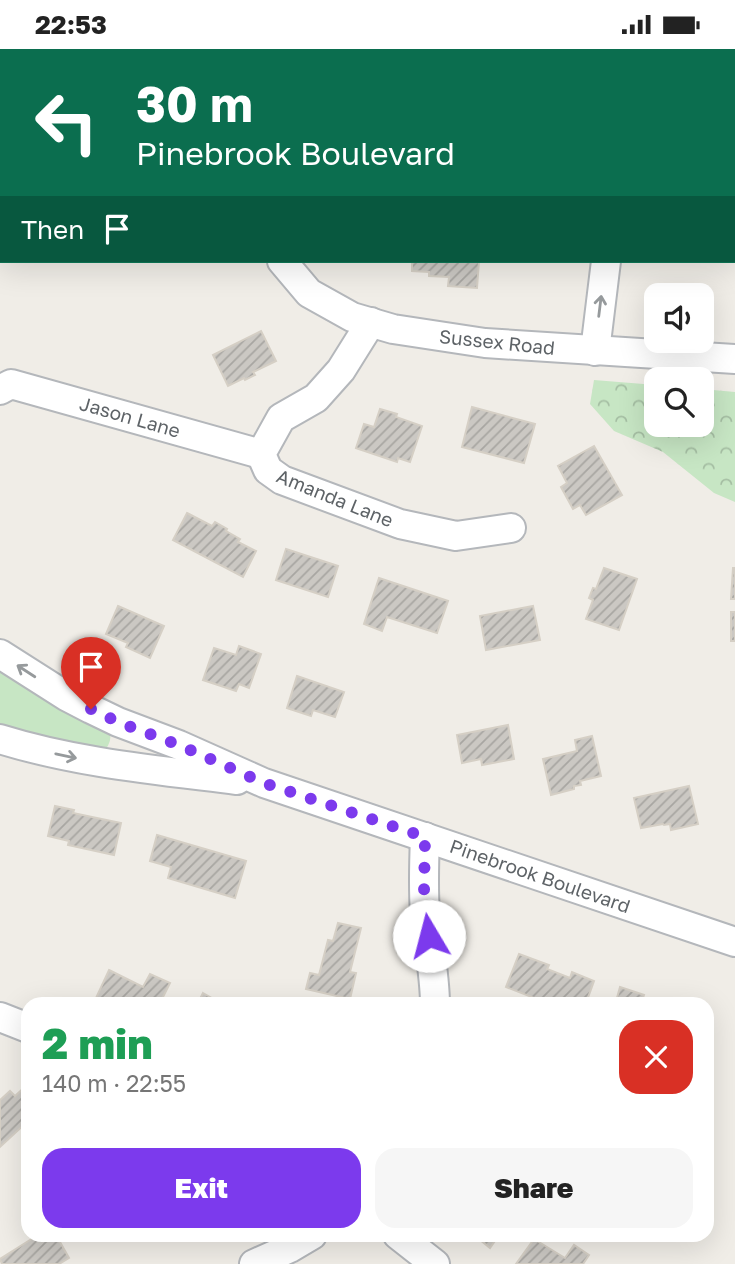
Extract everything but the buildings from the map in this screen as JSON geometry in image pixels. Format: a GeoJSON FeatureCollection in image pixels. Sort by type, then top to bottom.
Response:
{"type":"FeatureCollection","features":[{"type":"Feature","properties":{"kind":"street","name":"Sussex Road"},"geometry":{"type":"LineString","coordinates":[[284,263],[309,293],[352,317],[393,329],[485,343],[735,359]]}},
{"type":"Feature","properties":{"kind":"street"},"geometry":{"type":"LineString","coordinates":[[595,351],[606,263]]}},
{"type":"Feature","properties":{"kind":"street","name":"Amanda Lane"},"geometry":{"type":"LineString","coordinates":[[371,322],[341,370],[316,398],[281,418],[261,454],[268,470],[282,480],[400,524],[456,536],[510,528]]}},
{"type":"Feature","properties":{"kind":"street","name":"Jason Lane"},"geometry":{"type":"LineString","coordinates":[[0,390],[11,384],[261,454]]}},
{"type":"Feature","properties":{"kind":"street","name":"Pinebrook Boulevard"},"geometry":{"type":"LineString","coordinates":[[0,654],[66,696],[118,722],[179,745],[264,783],[735,942]]}},
{"type":"Feature","properties":{"kind":"street"},"geometry":{"type":"LineString","coordinates":[[103,763],[111,758],[121,745],[118,722]]}},
{"type":"Feature","properties":{"kind":"street","name":"Pinebrook Boulevard"},"geometry":{"type":"LineString","coordinates":[[0,739],[41,751],[103,763],[264,783]]}},
{"type":"Feature","properties":{"kind":"street"},"geometry":{"type":"LineString","coordinates":[[425,837],[425,914],[433,963],[435,997]]}},
{"type":"Feature","properties":{"kind":"street"},"geometry":{"type":"LineString","coordinates":[[0,1017],[21,1025]]}},
{"type":"Feature","properties":{"kind":"street"},"geometry":{"type":"LineString","coordinates":[[254,1264],[300,1242]]}},
{"type":"Feature","properties":{"kind":"street"},"geometry":{"type":"LineString","coordinates":[[407,1242],[435,1264]]}},
{"type":"Feature","properties":{"kind":"green space"},"geometry":{"type":"Polygon","coordinates":[[[594,380],[644,384],[644,437],[714,437],[714,390],[735,392],[735,502],[714,493],[663,452],[614,431],[590,404],[594,380]]]}},
{"type":"Feature","properties":{"kind":"green space"},"geometry":{"type":"Polygon","coordinates":[[[0,666],[109,729],[108,746],[104,751],[0,729],[0,666]]]}},
{"type":"Feature","properties":{"kind":"route"},"geometry":{"type":"LineString","coordinates":[[91,709],[264,783],[425,837],[424,893],[429,936]]}}]}
